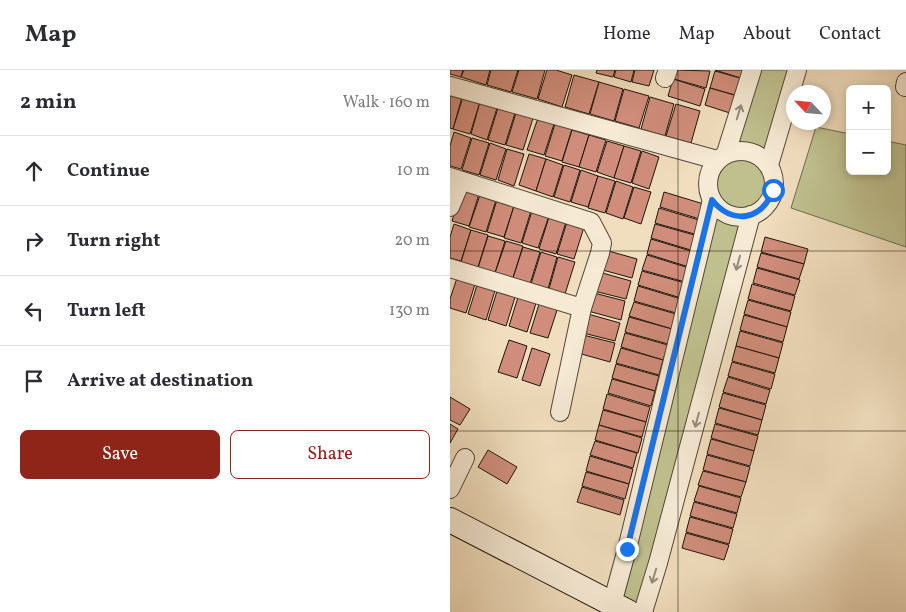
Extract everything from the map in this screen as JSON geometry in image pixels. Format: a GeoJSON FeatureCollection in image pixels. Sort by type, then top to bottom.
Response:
{"type":"FeatureCollection","features":[{"type":"Feature","properties":{"kind":"street"},"geometry":{"type":"LineString","coordinates":[[450,86],[722,156],[742,150],[757,154],[768,165],[772,173],[773,190],[765,206],[751,215],[740,217],[728,215],[719,209],[712,200],[708,190],[708,179],[711,169],[722,156],[752,70]]}},
{"type":"Feature","properties":{"kind":"street"},"geometry":{"type":"LineString","coordinates":[[768,165],[796,70]]}},
{"type":"Feature","properties":{"kind":"street"},"geometry":{"type":"LineString","coordinates":[[450,207],[455,179],[591,222],[602,243],[582,308],[560,412]]}},
{"type":"Feature","properties":{"kind":"street"},"geometry":{"type":"LineString","coordinates":[[450,520],[620,608],[627,549],[712,200]]}},
{"type":"Feature","properties":{"kind":"street"},"geometry":{"type":"LineString","coordinates":[[643,612],[658,563],[751,215]]}},
{"type":"Feature","properties":{"kind":"street"},"geometry":{"type":"LineString","coordinates":[[450,268],[582,308]]}},
{"type":"Feature","properties":{"kind":"street"},"geometry":{"type":"LineString","coordinates":[[450,489],[465,458]]}},
{"type":"Feature","properties":{"kind":"green space"},"geometry":{"type":"Polygon","coordinates":[[[752,70],[797,70],[793,85],[786,85],[786,115],[772,173],[773,190],[765,206],[759,212],[643,612],[612,604],[712,200],[708,179],[752,70]]]}},
{"type":"Feature","properties":{"kind":"green space"},"geometry":{"type":"Polygon","coordinates":[[[815,130],[831,130],[846,133],[846,175],[891,175],[891,142],[906,145],[906,247],[791,208],[815,130]]]}},
{"type":"Feature","properties":{"kind":"building"},"geometry":{"type":"Polygon","coordinates":[[[450,70],[463,70],[461,77],[450,74],[450,70]]]}},
{"type":"Feature","properties":{"kind":"building"},"geometry":{"type":"Polygon","coordinates":[[[464,70],[490,70],[486,85],[461,77],[464,70]]]}},
{"type":"Feature","properties":{"kind":"building"},"geometry":{"type":"Polygon","coordinates":[[[491,70],[518,70],[511,92],[487,85],[491,70]]]}},
{"type":"Feature","properties":{"kind":"building"},"geometry":{"type":"Polygon","coordinates":[[[519,70],[545,70],[537,99],[512,92],[519,70]]]}},
{"type":"Feature","properties":{"kind":"building"},"geometry":{"type":"Polygon","coordinates":[[[547,70],[556,70],[572,75],[562,107],[538,99],[547,70]]]}},
{"type":"Feature","properties":{"kind":"building"},"geometry":{"type":"Polygon","coordinates":[[[597,70],[615,70],[613,77],[596,73],[597,70]]]}},
{"type":"Feature","properties":{"kind":"building"},"geometry":{"type":"Polygon","coordinates":[[[616,70],[634,70],[631,82],[614,77],[616,70]]]}},
{"type":"Feature","properties":{"kind":"building"},"geometry":{"type":"Polygon","coordinates":[[[635,70],[654,70],[649,86],[632,82],[635,70]]]}},
{"type":"Feature","properties":{"kind":"building"},"geometry":{"type":"Polygon","coordinates":[[[676,70],[710,71],[706,88],[674,79],[676,70]]]}},
{"type":"Feature","properties":{"kind":"building"},"geometry":{"type":"Polygon","coordinates":[[[715,70],[750,70],[747,80],[715,70]]]}},
{"type":"Feature","properties":{"kind":"building"},"geometry":{"type":"Polygon","coordinates":[[[715,71],[747,80],[742,97],[710,88],[715,71]]]}},
{"type":"Feature","properties":{"kind":"building"},"geometry":{"type":"Polygon","coordinates":[[[574,75],[599,82],[589,114],[565,107],[574,75]]]}},
{"type":"Feature","properties":{"kind":"building"},"geometry":{"type":"Polygon","coordinates":[[[673,79],[705,89],[700,106],[668,96],[673,79]]]}},
{"type":"Feature","properties":{"kind":"building"},"geometry":{"type":"Polygon","coordinates":[[[599,82],[623,89],[614,121],[590,114],[599,82]]]}},
{"type":"Feature","properties":{"kind":"building"},"geometry":{"type":"Polygon","coordinates":[[[710,88],[741,97],[736,115],[705,105],[710,88]]]}},
{"type":"Feature","properties":{"kind":"building"},"geometry":{"type":"Polygon","coordinates":[[[624,89],[649,96],[639,128],[615,121],[624,89]]]}},
{"type":"Feature","properties":{"kind":"building"},"geometry":{"type":"Polygon","coordinates":[[[450,93],[462,97],[453,129],[450,128],[450,93]]]}},
{"type":"Feature","properties":{"kind":"building"},"geometry":{"type":"Polygon","coordinates":[[[463,97],[480,102],[470,134],[453,129],[463,97]]]}},
{"type":"Feature","properties":{"kind":"building"},"geometry":{"type":"Polygon","coordinates":[[[650,97],[674,104],[665,136],[641,129],[650,97]]]}},
{"type":"Feature","properties":{"kind":"building"},"geometry":{"type":"Polygon","coordinates":[[[480,102],[497,108],[487,140],[471,134],[480,102]]]}},
{"type":"Feature","properties":{"kind":"building"},"geometry":{"type":"Polygon","coordinates":[[[676,104],[700,111],[691,143],[666,136],[676,104]]]}},
{"type":"Feature","properties":{"kind":"building"},"geometry":{"type":"Polygon","coordinates":[[[498,108],[515,113],[505,145],[488,140],[498,108]]]}},
{"type":"Feature","properties":{"kind":"building"},"geometry":{"type":"Polygon","coordinates":[[[516,113],[533,118],[523,150],[506,145],[516,113]]]}},
{"type":"Feature","properties":{"kind":"building"},"geometry":{"type":"Polygon","coordinates":[[[538,118],[554,124],[544,155],[527,150],[538,118]]]}},
{"type":"Feature","properties":{"kind":"building"},"geometry":{"type":"Polygon","coordinates":[[[555,124],[572,129],[562,161],[545,156],[555,124]]]}},
{"type":"Feature","properties":{"kind":"building"},"geometry":{"type":"Polygon","coordinates":[[[572,130],[589,135],[579,167],[562,162],[572,130]]]}},
{"type":"Feature","properties":{"kind":"building"},"geometry":{"type":"Polygon","coordinates":[[[454,132],[471,138],[461,169],[450,166],[450,146],[454,132]]]}},
{"type":"Feature","properties":{"kind":"building"},"geometry":{"type":"Polygon","coordinates":[[[589,135],[606,140],[596,172],[579,167],[589,135]]]}},
{"type":"Feature","properties":{"kind":"building"},"geometry":{"type":"Polygon","coordinates":[[[472,138],[489,143],[479,175],[462,170],[472,138]]]}},
{"type":"Feature","properties":{"kind":"building"},"geometry":{"type":"Polygon","coordinates":[[[607,141],[624,146],[614,178],[597,172],[607,141]]]}},
{"type":"Feature","properties":{"kind":"building"},"geometry":{"type":"Polygon","coordinates":[[[490,143],[506,149],[496,180],[480,175],[490,143]]]}},
{"type":"Feature","properties":{"kind":"building"},"geometry":{"type":"Polygon","coordinates":[[[624,146],[641,151],[631,183],[614,178],[624,146]]]}},
{"type":"Feature","properties":{"kind":"building"},"geometry":{"type":"Polygon","coordinates":[[[507,149],[524,154],[514,186],[498,180],[507,149]]]}},
{"type":"Feature","properties":{"kind":"building"},"geometry":{"type":"Polygon","coordinates":[[[642,151],[659,157],[649,189],[632,183],[642,151]]]}},
{"type":"Feature","properties":{"kind":"building"},"geometry":{"type":"Polygon","coordinates":[[[529,154],[546,159],[536,191],[519,185],[529,154]]]}},
{"type":"Feature","properties":{"kind":"building"},"geometry":{"type":"Polygon","coordinates":[[[546,159],[563,165],[553,197],[536,191],[546,159]]]}},
{"type":"Feature","properties":{"kind":"building"},"geometry":{"type":"Polygon","coordinates":[[[564,165],[580,170],[570,202],[554,197],[564,165]]]}},
{"type":"Feature","properties":{"kind":"building"},"geometry":{"type":"Polygon","coordinates":[[[581,170],[598,176],[588,207],[571,202],[581,170]]]}},
{"type":"Feature","properties":{"kind":"building"},"geometry":{"type":"Polygon","coordinates":[[[598,176],[615,181],[605,213],[588,208],[598,176]]]}},
{"type":"Feature","properties":{"kind":"building"},"geometry":{"type":"Polygon","coordinates":[[[616,181],[633,187],[623,219],[606,213],[616,181]]]}},
{"type":"Feature","properties":{"kind":"building"},"geometry":{"type":"Polygon","coordinates":[[[634,187],[651,192],[641,224],[624,218],[634,187]]]}},
{"type":"Feature","properties":{"kind":"building"},"geometry":{"type":"Polygon","coordinates":[[[462,189],[479,194],[469,226],[452,221],[462,189]]]}},
{"type":"Feature","properties":{"kind":"building"},"geometry":{"type":"Polygon","coordinates":[[[664,192],[707,205],[703,220],[660,207],[664,192]]]}},
{"type":"Feature","properties":{"kind":"building"},"geometry":{"type":"Polygon","coordinates":[[[480,195],[496,200],[486,232],[469,227],[480,195]]]}},
{"type":"Feature","properties":{"kind":"building"},"geometry":{"type":"Polygon","coordinates":[[[497,200],[514,206],[504,237],[487,232],[497,200]]]}},
{"type":"Feature","properties":{"kind":"building"},"geometry":{"type":"Polygon","coordinates":[[[514,206],[531,211],[521,243],[504,238],[514,206]]]}},
{"type":"Feature","properties":{"kind":"building"},"geometry":{"type":"Polygon","coordinates":[[[659,208],[702,221],[698,235],[655,223],[659,208]]]}},
{"type":"Feature","properties":{"kind":"building"},"geometry":{"type":"Polygon","coordinates":[[[532,211],[549,216],[538,248],[522,243],[532,211]]]}},
{"type":"Feature","properties":{"kind":"building"},"geometry":{"type":"Polygon","coordinates":[[[549,217],[566,222],[556,254],[539,249],[549,217]]]}},
{"type":"Feature","properties":{"kind":"building"},"geometry":{"type":"Polygon","coordinates":[[[567,222],[584,227],[574,259],[557,254],[567,222]]]}},
{"type":"Feature","properties":{"kind":"building"},"geometry":{"type":"Polygon","coordinates":[[[454,224],[471,230],[461,261],[450,258],[450,237],[454,224]]]}},
{"type":"Feature","properties":{"kind":"building"},"geometry":{"type":"Polygon","coordinates":[[[655,224],[698,236],[694,251],[651,238],[655,224]]]}},
{"type":"Feature","properties":{"kind":"building"},"geometry":{"type":"Polygon","coordinates":[[[471,230],[488,235],[478,267],[461,262],[471,230]]]}},
{"type":"Feature","properties":{"kind":"building"},"geometry":{"type":"Polygon","coordinates":[[[488,236],[505,241],[495,273],[478,268],[488,236]]]}},
{"type":"Feature","properties":{"kind":"building"},"geometry":{"type":"Polygon","coordinates":[[[765,237],[808,249],[804,264],[761,252],[765,237]]]}},
{"type":"Feature","properties":{"kind":"building"},"geometry":{"type":"Polygon","coordinates":[[[651,239],[694,252],[689,267],[647,254],[651,239]]]}},
{"type":"Feature","properties":{"kind":"building"},"geometry":{"type":"Polygon","coordinates":[[[506,241],[523,246],[513,278],[495,273],[506,241]]]}},
{"type":"Feature","properties":{"kind":"building"},"geometry":{"type":"Polygon","coordinates":[[[523,247],[540,252],[530,284],[513,278],[523,247]]]}},
{"type":"Feature","properties":{"kind":"building"},"geometry":{"type":"Polygon","coordinates":[[[605,250],[637,259],[632,278],[599,269],[605,250]]]}},
{"type":"Feature","properties":{"kind":"building"},"geometry":{"type":"Polygon","coordinates":[[[541,252],[557,257],[548,289],[531,284],[541,252]]]}},
{"type":"Feature","properties":{"kind":"building"},"geometry":{"type":"Polygon","coordinates":[[[761,253],[804,264],[799,279],[757,267],[761,253]]]}},
{"type":"Feature","properties":{"kind":"building"},"geometry":{"type":"Polygon","coordinates":[[[647,255],[689,268],[685,282],[642,270],[647,255]]]}},
{"type":"Feature","properties":{"kind":"building"},"geometry":{"type":"Polygon","coordinates":[[[558,257],[575,262],[565,294],[549,289],[558,257]]]}},
{"type":"Feature","properties":{"kind":"building"},"geometry":{"type":"Polygon","coordinates":[[[757,268],[800,280],[795,295],[753,283],[757,268]]]}},
{"type":"Feature","properties":{"kind":"building"},"geometry":{"type":"Polygon","coordinates":[[[642,271],[685,283],[681,298],[638,285],[642,271]]]}},
{"type":"Feature","properties":{"kind":"building"},"geometry":{"type":"Polygon","coordinates":[[[599,272],[631,281],[626,299],[594,291],[599,272]]]}},
{"type":"Feature","properties":{"kind":"building"},"geometry":{"type":"Polygon","coordinates":[[[458,275],[476,281],[466,313],[450,308],[450,299],[458,275]]]}},
{"type":"Feature","properties":{"kind":"building"},"geometry":{"type":"Polygon","coordinates":[[[478,282],[496,287],[486,320],[468,314],[478,282]]]}},
{"type":"Feature","properties":{"kind":"building"},"geometry":{"type":"Polygon","coordinates":[[[752,284],[795,296],[791,311],[748,299],[752,284]]]}},
{"type":"Feature","properties":{"kind":"building"},"geometry":{"type":"Polygon","coordinates":[[[638,286],[681,299],[676,313],[634,301],[638,286]]]}},
{"type":"Feature","properties":{"kind":"building"},"geometry":{"type":"Polygon","coordinates":[[[498,288],[516,294],[506,326],[488,320],[498,288]]]}},
{"type":"Feature","properties":{"kind":"building"},"geometry":{"type":"Polygon","coordinates":[[[594,293],[625,301],[621,320],[588,311],[594,293]]]}},
{"type":"Feature","properties":{"kind":"building"},"geometry":{"type":"Polygon","coordinates":[[[519,294],[537,300],[527,332],[509,326],[519,294]]]}},
{"type":"Feature","properties":{"kind":"building"},"geometry":{"type":"Polygon","coordinates":[[[748,300],[791,312],[787,327],[744,314],[748,300]]]}},
{"type":"Feature","properties":{"kind":"building"},"geometry":{"type":"Polygon","coordinates":[[[540,301],[558,307],[548,338],[530,333],[540,301]]]}},
{"type":"Feature","properties":{"kind":"building"},"geometry":{"type":"Polygon","coordinates":[[[634,302],[676,314],[672,329],[629,316],[634,302]]]}},
{"type":"Feature","properties":{"kind":"building"},"geometry":{"type":"Polygon","coordinates":[[[588,314],[620,323],[615,341],[583,333],[588,314]]]}},
{"type":"Feature","properties":{"kind":"building"},"geometry":{"type":"Polygon","coordinates":[[[744,315],[787,327],[783,342],[740,330],[744,315]]]}},
{"type":"Feature","properties":{"kind":"building"},"geometry":{"type":"Polygon","coordinates":[[[629,317],[672,329],[668,344],[625,332],[629,317]]]}},
{"type":"Feature","properties":{"kind":"building"},"geometry":{"type":"Polygon","coordinates":[[[740,331],[783,343],[779,358],[736,346],[740,331]]]}},
{"type":"Feature","properties":{"kind":"building"},"geometry":{"type":"Polygon","coordinates":[[[625,333],[668,345],[663,360],[621,347],[625,333]]]}},
{"type":"Feature","properties":{"kind":"building"},"geometry":{"type":"Polygon","coordinates":[[[583,335],[615,343],[610,362],[578,353],[583,335]]]}},
{"type":"Feature","properties":{"kind":"building"},"geometry":{"type":"Polygon","coordinates":[[[509,340],[527,346],[517,378],[498,372],[509,340]]]}},
{"type":"Feature","properties":{"kind":"building"},"geometry":{"type":"Polygon","coordinates":[[[736,346],[779,358],[775,373],[732,361],[736,346]]]}},
{"type":"Feature","properties":{"kind":"building"},"geometry":{"type":"Polygon","coordinates":[[[532,348],[550,354],[540,386],[522,380],[532,348]]]}},
{"type":"Feature","properties":{"kind":"building"},"geometry":{"type":"Polygon","coordinates":[[[621,348],[663,360],[659,375],[616,363],[621,348]]]}},
{"type":"Feature","properties":{"kind":"building"},"geometry":{"type":"Polygon","coordinates":[[[732,362],[775,374],[771,389],[728,376],[732,362]]]}},
{"type":"Feature","properties":{"kind":"building"},"geometry":{"type":"Polygon","coordinates":[[[616,364],[659,376],[655,391],[612,378],[616,364]]]}},
{"type":"Feature","properties":{"kind":"building"},"geometry":{"type":"Polygon","coordinates":[[[728,377],[770,390],[766,404],[723,392],[728,377]]]}},
{"type":"Feature","properties":{"kind":"building"},"geometry":{"type":"Polygon","coordinates":[[[612,379],[655,391],[651,406],[608,393],[612,379]]]}},
{"type":"Feature","properties":{"kind":"building"},"geometry":{"type":"Polygon","coordinates":[[[723,393],[766,405],[762,420],[719,407],[723,393]]]}},
{"type":"Feature","properties":{"kind":"building"},"geometry":{"type":"Polygon","coordinates":[[[607,394],[650,407],[646,422],[603,409],[607,394]]]}},
{"type":"Feature","properties":{"kind":"building"},"geometry":{"type":"Polygon","coordinates":[[[450,397],[470,409],[460,425],[450,420],[450,397]]]}},
{"type":"Feature","properties":{"kind":"building"},"geometry":{"type":"Polygon","coordinates":[[[719,408],[762,420],[758,435],[715,423],[719,408]]]}},
{"type":"Feature","properties":{"kind":"building"},"geometry":{"type":"Polygon","coordinates":[[[603,410],[646,422],[642,437],[599,425],[603,410]]]}},
{"type":"Feature","properties":{"kind":"building"},"geometry":{"type":"Polygon","coordinates":[[[450,424],[458,429],[450,443],[450,424]]]}},
{"type":"Feature","properties":{"kind":"building"},"geometry":{"type":"Polygon","coordinates":[[[715,424],[758,436],[754,451],[711,438],[715,424]]]}},
{"type":"Feature","properties":{"kind":"building"},"geometry":{"type":"Polygon","coordinates":[[[599,425],[642,438],[638,453],[595,440],[599,425]]]}},
{"type":"Feature","properties":{"kind":"building"},"geometry":{"type":"Polygon","coordinates":[[[711,439],[754,451],[750,466],[707,454],[711,439]]]}},
{"type":"Feature","properties":{"kind":"building"},"geometry":{"type":"Polygon","coordinates":[[[595,441],[637,453],[633,468],[590,455],[595,441]]]}},
{"type":"Feature","properties":{"kind":"building"},"geometry":{"type":"Polygon","coordinates":[[[488,450],[517,467],[507,484],[478,467],[488,450]]]}},
{"type":"Feature","properties":{"kind":"building"},"geometry":{"type":"Polygon","coordinates":[[[707,455],[750,467],[746,482],[703,470],[707,455]]]}},
{"type":"Feature","properties":{"kind":"building"},"geometry":{"type":"Polygon","coordinates":[[[590,456],[633,469],[629,484],[586,471],[590,456]]]}},
{"type":"Feature","properties":{"kind":"building"},"geometry":{"type":"Polygon","coordinates":[[[703,471],[746,482],[741,497],[698,485],[703,471]]]}},
{"type":"Feature","properties":{"kind":"building"},"geometry":{"type":"Polygon","coordinates":[[[586,472],[629,484],[625,499],[582,486],[586,472]]]}},
{"type":"Feature","properties":{"kind":"building"},"geometry":{"type":"Polygon","coordinates":[[[699,486],[741,498],[737,513],[694,501],[699,486]]]}},
{"type":"Feature","properties":{"kind":"building"},"geometry":{"type":"Polygon","coordinates":[[[582,487],[624,500],[620,515],[577,502],[582,487]]]}},
{"type":"Feature","properties":{"kind":"building"},"geometry":{"type":"Polygon","coordinates":[[[694,502],[737,514],[733,528],[690,516],[694,502]]]}},
{"type":"Feature","properties":{"kind":"building"},"geometry":{"type":"Polygon","coordinates":[[[690,517],[733,529],[729,544],[686,532],[690,517]]]}},
{"type":"Feature","properties":{"kind":"building"},"geometry":{"type":"Polygon","coordinates":[[[686,533],[729,545],[724,560],[682,548],[686,533]]]}},
{"type":"Feature","properties":{"kind":"route"},"geometry":{"type":"LineString","coordinates":[[627,549],[712,200],[719,209],[728,215],[740,217],[759,212],[765,206],[773,190]]}}]}
